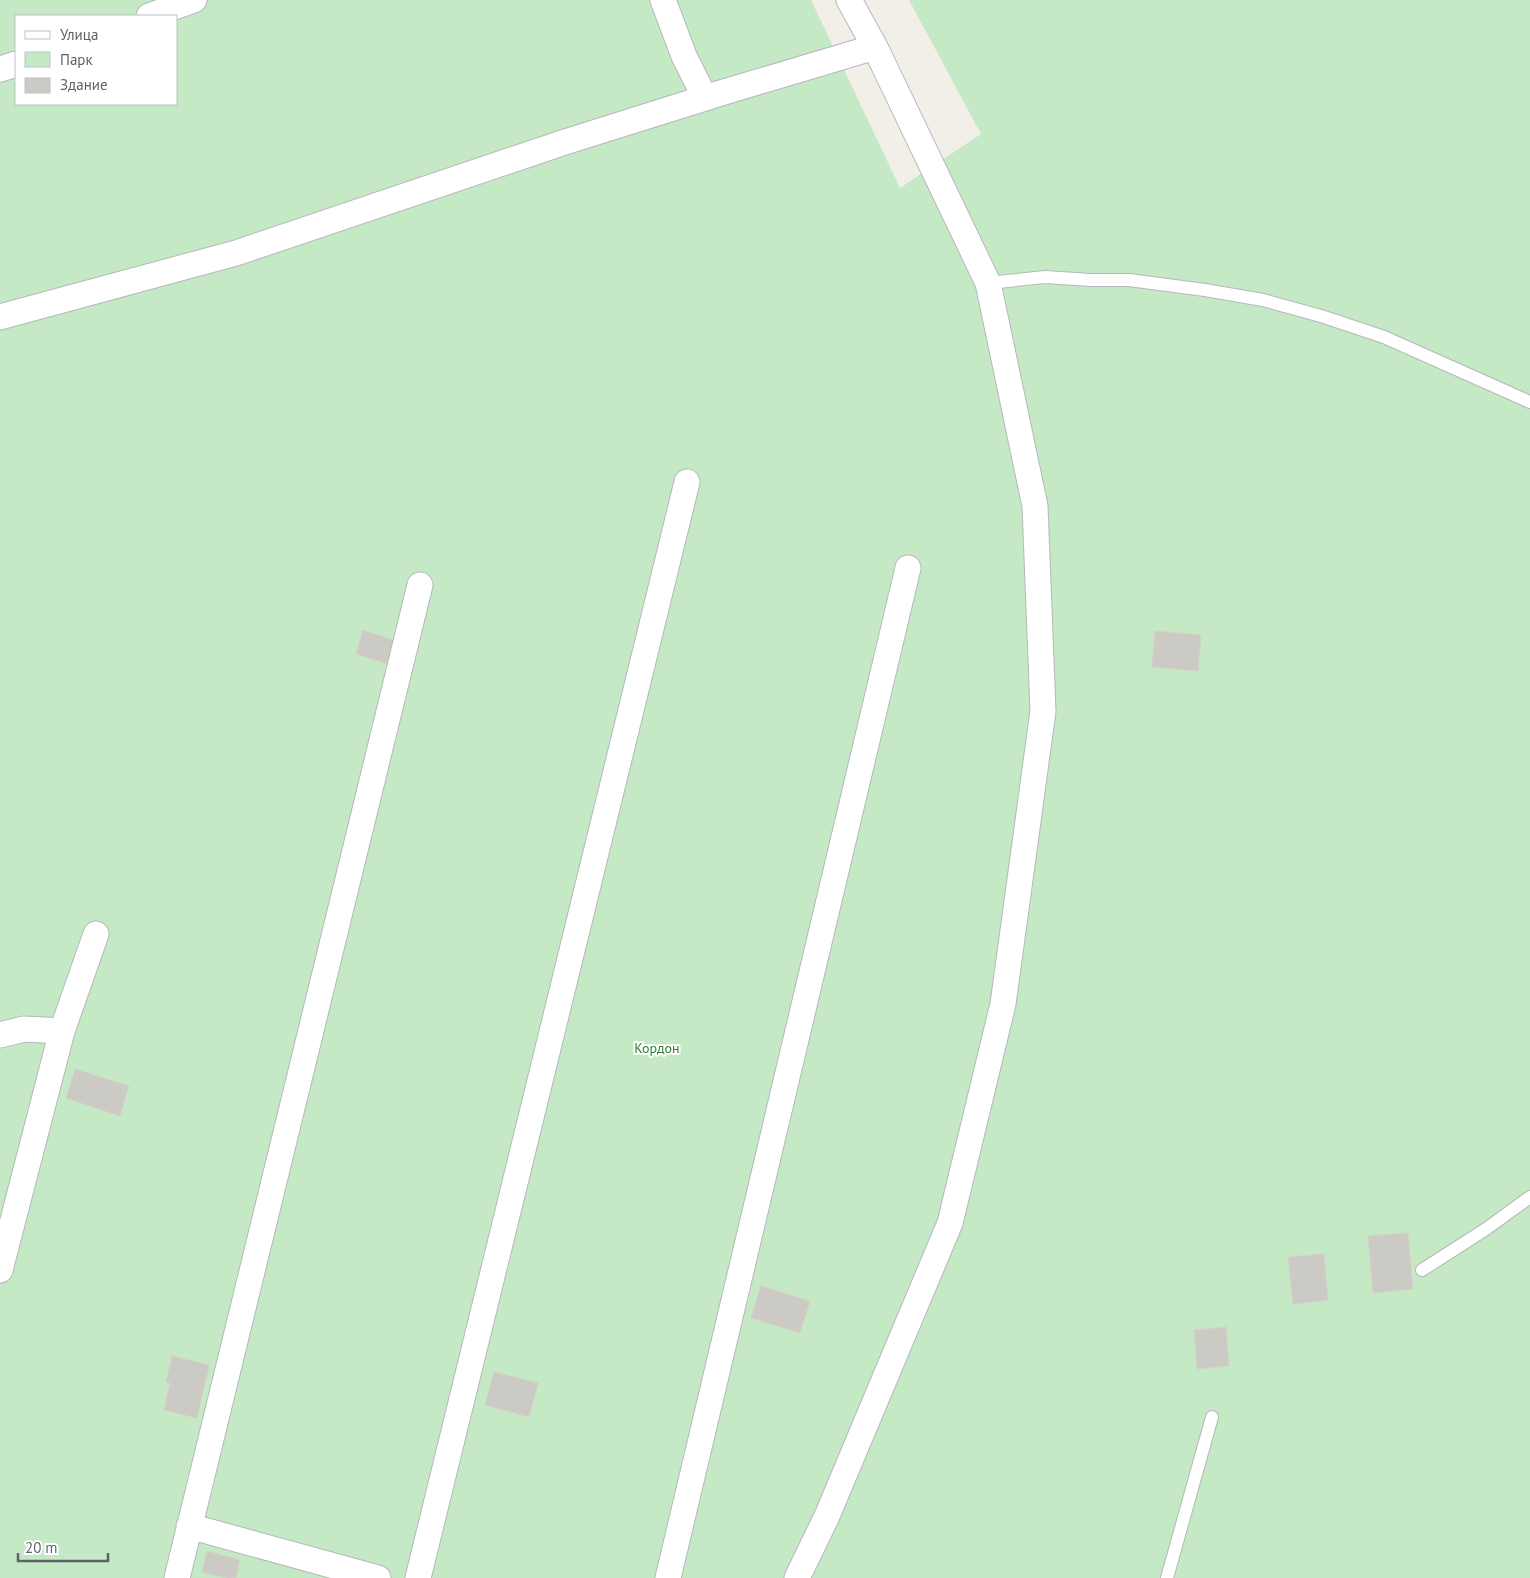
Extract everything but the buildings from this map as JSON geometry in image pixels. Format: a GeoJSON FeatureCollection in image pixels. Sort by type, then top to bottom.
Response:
{"type":"FeatureCollection","features":[{"type":"Feature","properties":{"kind":"street"},"geometry":{"type":"LineString","coordinates":[[152,15],[194,0]]}},
{"type":"Feature","properties":{"kind":"street"},"geometry":{"type":"LineString","coordinates":[[663,0],[684,56],[705,98]]}},
{"type":"Feature","properties":{"kind":"street"},"geometry":{"type":"LineString","coordinates":[[797,1578],[827,1516],[950,1223],[1003,1004],[1042,712],[1035,506],[988,282],[875,47],[849,0]]}},
{"type":"Feature","properties":{"kind":"street"},"geometry":{"type":"LineString","coordinates":[[0,317],[236,252],[556,145],[875,47]]}},
{"type":"Feature","properties":{"kind":"street"},"geometry":{"type":"LineString","coordinates":[[0,69],[15,64]]}},
{"type":"Feature","properties":{"kind":"street"},"geometry":{"type":"LineString","coordinates":[[418,1578],[687,482]]}},
{"type":"Feature","properties":{"kind":"street"},"geometry":{"type":"LineString","coordinates":[[668,1578],[908,568]]}},
{"type":"Feature","properties":{"kind":"street"},"geometry":{"type":"LineString","coordinates":[[176,1578],[420,585]]}},
{"type":"Feature","properties":{"kind":"street"},"geometry":{"type":"LineString","coordinates":[[0,1270],[62,1031],[96,934]]}},
{"type":"Feature","properties":{"kind":"street"},"geometry":{"type":"LineString","coordinates":[[0,1035],[24,1029],[62,1031]]}},
{"type":"Feature","properties":{"kind":"street"},"geometry":{"type":"LineString","coordinates":[[189,1526],[378,1578]]}},
{"type":"Feature","properties":{"kind":"lane"},"geometry":{"type":"LineString","coordinates":[[988,282],[1045,276],[1090,280],[1129,280],[1263,300],[1321,316],[1384,337],[1530,402]]}},
{"type":"Feature","properties":{"kind":"lane"},"geometry":{"type":"LineString","coordinates":[[1422,1270],[1486,1229],[1530,1197]]}},
{"type":"Feature","properties":{"kind":"lane"},"geometry":{"type":"LineString","coordinates":[[1167,1578],[1212,1417]]}},
{"type":"Feature","properties":{"kind":"green space","name":"Кордон"},"geometry":{"type":"Polygon","coordinates":[[[0,0],[811,0],[900,188],[981,134],[909,0],[1530,0],[1530,1578],[0,1578],[0,0]]]}}]}
